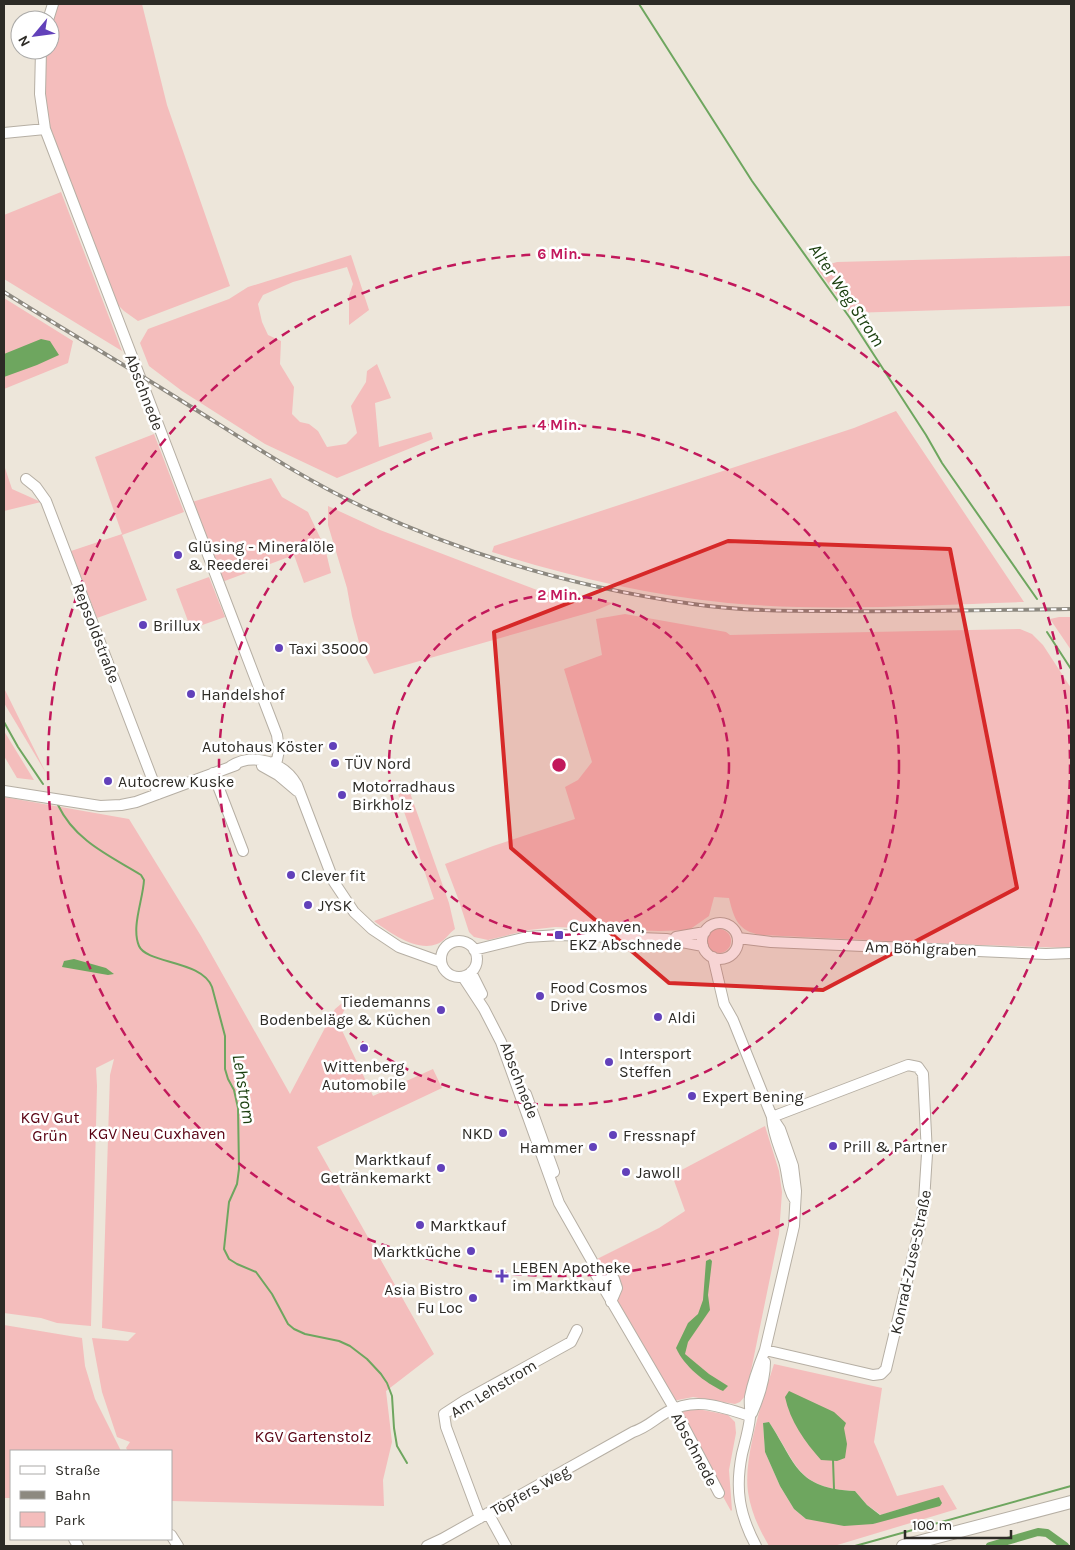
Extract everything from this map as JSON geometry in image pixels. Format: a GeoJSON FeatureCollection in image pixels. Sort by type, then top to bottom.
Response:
{"type":"FeatureCollection","features":[{"type":"Feature","properties":{"kind":"main road"},"geometry":{"type":"LineString","coordinates":[[903,1546],[1071,1502]]}},
{"type":"Feature","properties":{"kind":"street","name":"Abschnede"},"geometry":{"type":"LineString","coordinates":[[41,60],[40,94],[45,129],[275,729],[270,756],[271,767]]}},
{"type":"Feature","properties":{"kind":"street"},"geometry":{"type":"LineString","coordinates":[[4,133],[45,129]]}},
{"type":"Feature","properties":{"kind":"street","name":"Repsoldstraße"},"geometry":{"type":"LineString","coordinates":[[26,480],[36,487],[46,501],[158,794]]}},
{"type":"Feature","properties":{"kind":"street"},"geometry":{"type":"LineString","coordinates":[[4,791],[100,806],[129,804],[238,762],[255,758],[271,767],[298,791],[340,893],[363,921],[382,937],[405,950],[441,962]]}},
{"type":"Feature","properties":{"kind":"street"},"geometry":{"type":"LineString","coordinates":[[213,773],[242,851]]}},
{"type":"Feature","properties":{"kind":"street"},"geometry":{"type":"LineString","coordinates":[[666,939],[704,932],[715,924],[722,923],[733,929],[738,942],[730,956],[718,958],[707,953],[703,946],[704,932]]}},
{"type":"Feature","properties":{"kind":"street"},"geometry":{"type":"LineString","coordinates":[[474,950],[527,937],[560,935],[666,939],[703,946]]}},
{"type":"Feature","properties":{"kind":"street"},"geometry":{"type":"LineString","coordinates":[[476,962],[474,950],[466,943],[456,942],[443,951],[441,962],[446,972],[457,977],[467,974],[481,958],[510,941]]}},
{"type":"Feature","properties":{"kind":"street"},"geometry":{"type":"LineString","coordinates":[[392,942],[432,951],[443,951]]}},
{"type":"Feature","properties":{"kind":"street","name":"Am Böhlgraben"},"geometry":{"type":"LineString","coordinates":[[738,942],[755,946],[771,942],[1046,954],[1071,953]]}},
{"type":"Feature","properties":{"kind":"street"},"geometry":{"type":"LineString","coordinates":[[718,958],[720,993],[733,1020],[772,1118],[773,1131],[784,1161],[790,1194],[795,1201],[794,1226],[765,1350],[750,1398],[750,1416],[738,1489],[744,1522],[756,1546]]}},
{"type":"Feature","properties":{"kind":"street","name":"Abschnede"},"geometry":{"type":"LineString","coordinates":[[467,974],[501,1042],[544,1166],[559,1203],[592,1262]]}},
{"type":"Feature","properties":{"kind":"street","name":"Konrad-Zuse-Straße"},"geometry":{"type":"LineString","coordinates":[[765,1350],[873,1375],[880,1374],[886,1369],[924,1201],[927,1154],[923,1074],[917,1066],[908,1065],[772,1118]]}},
{"type":"Feature","properties":{"kind":"street","name":"Abschnede"},"geometry":{"type":"LineString","coordinates":[[594,1273],[674,1408],[719,1493]]}},
{"type":"Feature","properties":{"kind":"street","name":"Am Lehstrom"},"geometry":{"type":"LineString","coordinates":[[484,1516],[446,1427],[444,1414],[571,1342],[577,1330]]}},
{"type":"Feature","properties":{"kind":"street","name":"Töpfers Weg"},"geometry":{"type":"LineString","coordinates":[[427,1546],[633,1432],[639,1423],[648,1418],[657,1418],[684,1404],[700,1403],[750,1416]]}},
{"type":"Feature","properties":{"kind":"street"},"geometry":{"type":"LineString","coordinates":[[484,1516],[506,1546]]}},
{"type":"Feature","properties":{"kind":"highlighted area"},"geometry":{"type":"Polygon","coordinates":[[[728,541],[950,549],[1017,888],[823,990],[669,983],[511,848],[494,632],[728,541]]]}},
{"type":"Feature","properties":{"kind":"green space"},"geometry":{"type":"Polygon","coordinates":[[[57,4],[142,4],[167,105],[230,286],[138,321],[115,302],[52,135],[44,83],[45,60],[60,60],[60,10],[55,10],[57,4]]]}},
{"type":"Feature","properties":{"kind":"green space"},"geometry":{"type":"Polygon","coordinates":[[[61,192],[122,351],[4,279],[4,215],[61,192]]]}},
{"type":"Feature","properties":{"kind":"green space"},"geometry":{"type":"Polygon","coordinates":[[[351,255],[369,310],[349,325],[349,296],[353,284],[347,267],[293,282],[263,295],[258,304],[262,322],[268,335],[281,341],[280,364],[294,387],[292,414],[300,422],[309,424],[318,431],[327,447],[346,444],[357,433],[351,406],[366,382],[367,371],[377,364],[391,398],[375,403],[379,447],[431,432],[433,439],[337,478],[265,444],[182,391],[149,366],[140,343],[148,329],[229,299],[248,287],[351,255]]]}},
{"type":"Feature","properties":{"kind":"green space"},"geometry":{"type":"Polygon","coordinates":[[[1071,256],[1071,306],[850,313],[817,268],[837,262],[1071,256]]]}},
{"type":"Feature","properties":{"kind":"green space"},"geometry":{"type":"Polygon","coordinates":[[[4,298],[73,341],[68,363],[4,389],[4,298]]]}},
{"type":"Feature","properties":{"kind":"green space"},"geometry":{"type":"Polygon","coordinates":[[[896,411],[1024,602],[839,607],[765,606],[728,603],[668,595],[609,584],[492,552],[494,546],[854,428],[896,411]]]}},
{"type":"Feature","properties":{"kind":"green space"},"geometry":{"type":"Polygon","coordinates":[[[154,434],[184,512],[122,535],[147,600],[97,618],[71,551],[122,534],[95,457],[154,434]]]}},
{"type":"Feature","properties":{"kind":"green space"},"geometry":{"type":"Polygon","coordinates":[[[5,468],[12,489],[41,502],[4,511],[5,468]]]}},
{"type":"Feature","properties":{"kind":"green space"},"geometry":{"type":"Polygon","coordinates":[[[271,478],[282,497],[308,512],[325,548],[331,573],[304,583],[294,555],[222,582],[192,502],[271,478]]]}},
{"type":"Feature","properties":{"kind":"green space"},"geometry":{"type":"Polygon","coordinates":[[[328,506],[380,530],[537,590],[613,603],[595,611],[374,674],[360,646],[347,588],[328,525],[328,506]]]}},
{"type":"Feature","properties":{"kind":"green space"},"geometry":{"type":"Polygon","coordinates":[[[209,577],[225,617],[191,629],[176,589],[209,577]]]}},
{"type":"Feature","properties":{"kind":"green space"},"geometry":{"type":"Polygon","coordinates":[[[625,614],[726,632],[730,635],[1020,629],[1032,634],[1043,645],[1071,688],[1071,948],[761,935],[747,930],[738,923],[729,898],[714,897],[709,916],[689,930],[659,931],[555,927],[529,930],[488,940],[474,937],[469,932],[445,864],[575,819],[565,787],[578,780],[592,762],[564,669],[602,655],[596,619],[625,614]]]}},
{"type":"Feature","properties":{"kind":"green space"},"geometry":{"type":"Polygon","coordinates":[[[1071,617],[1071,650],[1050,619],[1071,617]]]}},
{"type":"Feature","properties":{"kind":"green space"},"geometry":{"type":"Polygon","coordinates":[[[4,688],[46,773],[4,703],[4,688]]]}},
{"type":"Feature","properties":{"kind":"green space"},"geometry":{"type":"Polygon","coordinates":[[[4,731],[34,780],[17,778],[4,756],[4,731]]]}},
{"type":"Feature","properties":{"kind":"green space"},"geometry":{"type":"Polygon","coordinates":[[[409,790],[449,903],[455,929],[440,943],[429,946],[404,940],[374,921],[434,899],[398,794],[409,790]]]}},
{"type":"Feature","properties":{"kind":"green space"},"geometry":{"type":"Polygon","coordinates":[[[4,797],[129,819],[201,936],[290,1094],[335,1009],[353,994],[338,1022],[373,1096],[433,1069],[442,1088],[317,1147],[434,1354],[386,1391],[392,1442],[383,1480],[384,1506],[172,1501],[172,1450],[127,1450],[126,1448],[130,1442],[117,1437],[102,1392],[92,1338],[128,1341],[136,1333],[102,1328],[110,1075],[114,1059],[96,1068],[91,1326],[57,1323],[41,1318],[4,1313],[4,797]]]}},
{"type":"Feature","properties":{"kind":"green space"},"geometry":{"type":"Polygon","coordinates":[[[719,929],[724,930],[730,936],[730,946],[724,952],[719,953],[714,952],[708,946],[707,941],[708,936],[714,930],[719,929]]]}},
{"type":"Feature","properties":{"kind":"green space"},"geometry":{"type":"Polygon","coordinates":[[[765,1126],[779,1171],[782,1192],[779,1234],[746,1395],[740,1402],[735,1404],[693,1397],[673,1401],[616,1304],[621,1286],[613,1273],[600,1280],[593,1267],[595,1260],[659,1228],[685,1211],[672,1175],[765,1126]]]}},
{"type":"Feature","properties":{"kind":"green space"},"geometry":{"type":"Polygon","coordinates":[[[4,1325],[82,1338],[85,1366],[95,1399],[120,1450],[10,1450],[10,1498],[4,1498],[4,1325]]]}},
{"type":"Feature","properties":{"kind":"green space"},"geometry":{"type":"Polygon","coordinates":[[[774,1364],[882,1388],[874,1442],[897,1496],[943,1485],[957,1509],[834,1546],[769,1546],[753,1513],[749,1499],[747,1478],[748,1462],[755,1428],[774,1364]],[[769,1422],[763,1423],[765,1452],[780,1486],[794,1509],[806,1519],[873,1524],[909,1506],[881,1515],[867,1505],[855,1491],[821,1485],[810,1479],[793,1462],[769,1422]]]}},
{"type":"Feature","properties":{"kind":"green space"},"geometry":{"type":"Polygon","coordinates":[[[693,1408],[728,1415],[735,1422],[736,1433],[729,1470],[731,1511],[721,1493],[724,1491],[683,1418],[682,1414],[684,1411],[693,1408]]]}},
{"type":"Feature","properties":{"kind":"shaded area"},"geometry":{"type":"Polygon","coordinates":[[[41,339],[50,341],[59,355],[4,377],[4,354],[41,339]]]}},
{"type":"Feature","properties":{"kind":"shaded area"},"geometry":{"type":"Polygon","coordinates":[[[74,959],[106,968],[114,974],[108,975],[62,967],[64,961],[74,959]]]}},
{"type":"Feature","properties":{"kind":"shaded area"},"geometry":{"type":"Polygon","coordinates":[[[710,1259],[712,1261],[708,1295],[710,1310],[688,1342],[685,1354],[709,1374],[728,1386],[723,1391],[696,1373],[684,1361],[676,1348],[688,1323],[698,1314],[703,1300],[706,1261],[710,1259]]]}},
{"type":"Feature","properties":{"kind":"shaded area"},"geometry":{"type":"Polygon","coordinates":[[[789,1391],[834,1412],[846,1423],[844,1428],[847,1444],[845,1458],[837,1461],[821,1460],[815,1453],[799,1431],[790,1414],[785,1397],[789,1391]]]}},
{"type":"Feature","properties":{"kind":"shaded area"},"geometry":{"type":"Polygon","coordinates":[[[769,1422],[800,1472],[821,1485],[855,1491],[867,1505],[880,1515],[939,1497],[942,1503],[940,1506],[873,1524],[844,1526],[806,1519],[794,1509],[780,1486],[765,1452],[763,1423],[769,1422]]]}},
{"type":"Feature","properties":{"kind":"waterway","name":"Alter Weg Strom"},"geometry":{"type":"LineString","coordinates":[[639,4],[752,181],[850,318],[942,463],[1037,599]]}},
{"type":"Feature","properties":{"kind":"waterway","name":"Alter Weg Strom"},"geometry":{"type":"LineString","coordinates":[[1047,632],[1071,669]]}},
{"type":"Feature","properties":{"kind":"waterway","name":"Lehstrom"},"geometry":{"type":"LineString","coordinates":[[4,722],[43,784]]}},
{"type":"Feature","properties":{"kind":"waterway","name":"Lehstrom"},"geometry":{"type":"LineString","coordinates":[[58,805],[65,818],[84,838],[141,875],[144,880],[136,930],[139,946],[144,952],[198,972],[206,978],[212,987],[225,1036],[225,1069],[234,1090],[238,1108],[239,1169],[237,1184],[229,1202],[224,1249],[229,1259],[256,1272],[272,1294],[288,1324],[294,1329],[305,1334],[339,1341],[350,1346],[367,1359],[381,1374],[392,1396],[397,1446],[407,1463]]}},
{"type":"Feature","properties":{"kind":"waterway"},"geometry":{"type":"LineString","coordinates":[[833,1460],[834,1489]]}},
{"type":"Feature","properties":{"kind":"waterway"},"geometry":{"type":"LineString","coordinates":[[855,1546],[1071,1486]]}},
{"type":"Feature","properties":{"kind":"waterway"},"geometry":{"type":"LineString","coordinates":[[990,1546],[1038,1532],[1047,1533],[1065,1546]]}},
{"type":"Feature","properties":{"kind":"railway"},"geometry":{"type":"LineString","coordinates":[[4,292],[317,484],[403,525],[443,541],[524,568],[608,589],[693,604],[728,608],[782,611],[1071,609]]}},
{"type":"Feature","properties":{"kind":"place","name":"Glüsing - Mineralöle & Reederei"},"geometry":{"type":"Point","coordinates":[178,555]}},
{"type":"Feature","properties":{"kind":"place","name":"Brillux"},"geometry":{"type":"Point","coordinates":[143,625]}},
{"type":"Feature","properties":{"kind":"place","name":"Taxi 35000"},"geometry":{"type":"Point","coordinates":[279,648]}},
{"type":"Feature","properties":{"kind":"place","name":"Handelshof"},"geometry":{"type":"Point","coordinates":[191,694]}},
{"type":"Feature","properties":{"kind":"place","name":"Autohaus Köster"},"geometry":{"type":"Point","coordinates":[333,746]}},
{"type":"Feature","properties":{"kind":"place","name":"TÜV Nord"},"geometry":{"type":"Point","coordinates":[335,763]}},
{"type":"Feature","properties":{"kind":"place","name":"Autocrew Kuske"},"geometry":{"type":"Point","coordinates":[108,781]}},
{"type":"Feature","properties":{"kind":"place","name":"Motorradhaus Birkholz"},"geometry":{"type":"Point","coordinates":[342,795]}},
{"type":"Feature","properties":{"kind":"place","name":"Clever fit"},"geometry":{"type":"Point","coordinates":[291,875]}},
{"type":"Feature","properties":{"kind":"place","name":"JYSK"},"geometry":{"type":"Point","coordinates":[308,905]}},
{"type":"Feature","properties":{"kind":"place","name":"Cuxhaven, EKZ Abschnede"},"geometry":{"type":"Point","coordinates":[559,935]}},
{"type":"Feature","properties":{"kind":"place","name":"Food Cosmos Drive"},"geometry":{"type":"Point","coordinates":[540,996]}},
{"type":"Feature","properties":{"kind":"place","name":"Tiedemanns Bodenbeläge & Küchen"},"geometry":{"type":"Point","coordinates":[441,1010]}},
{"type":"Feature","properties":{"kind":"place","name":"Aldi"},"geometry":{"type":"Point","coordinates":[658,1017]}},
{"type":"Feature","properties":{"kind":"place","name":"Wittenberg Automobile"},"geometry":{"type":"Point","coordinates":[364,1048]}},
{"type":"Feature","properties":{"kind":"place","name":"Intersport Steffen"},"geometry":{"type":"Point","coordinates":[609,1062]}},
{"type":"Feature","properties":{"kind":"place","name":"Expert Bening"},"geometry":{"type":"Point","coordinates":[692,1096]}},
{"type":"Feature","properties":{"kind":"place","name":"NKD"},"geometry":{"type":"Point","coordinates":[503,1133]}},
{"type":"Feature","properties":{"kind":"place","name":"Fressnapf"},"geometry":{"type":"Point","coordinates":[613,1135]}},
{"type":"Feature","properties":{"kind":"place","name":"Prill & Partner"},"geometry":{"type":"Point","coordinates":[833,1146]}},
{"type":"Feature","properties":{"kind":"place","name":"Hammer"},"geometry":{"type":"Point","coordinates":[593,1147]}},
{"type":"Feature","properties":{"kind":"place","name":"Marktkauf Getränkemarkt"},"geometry":{"type":"Point","coordinates":[441,1168]}},
{"type":"Feature","properties":{"kind":"place","name":"Jawoll"},"geometry":{"type":"Point","coordinates":[626,1172]}},
{"type":"Feature","properties":{"kind":"place","name":"Marktkauf"},"geometry":{"type":"Point","coordinates":[420,1225]}},
{"type":"Feature","properties":{"kind":"place","name":"Marktküche"},"geometry":{"type":"Point","coordinates":[471,1251]}},
{"type":"Feature","properties":{"kind":"place","name":"LEBEN Apotheke im Marktkauf"},"geometry":{"type":"Point","coordinates":[502,1276]}},
{"type":"Feature","properties":{"kind":"place","name":"Asia Bistro Fu Loc"},"geometry":{"type":"Point","coordinates":[473,1298]}},
{"type":"Feature","properties":{"kind":"park label","name":"KGV Gut Grün"},"geometry":{"type":"Point","coordinates":[50,1126]}},
{"type":"Feature","properties":{"kind":"park label","name":"KGV Neu Cuxhaven"},"geometry":{"type":"Point","coordinates":[157,1133]}},
{"type":"Feature","properties":{"kind":"park label","name":"KGV Gartenstolz"},"geometry":{"type":"Point","coordinates":[313,1436]}}]}
